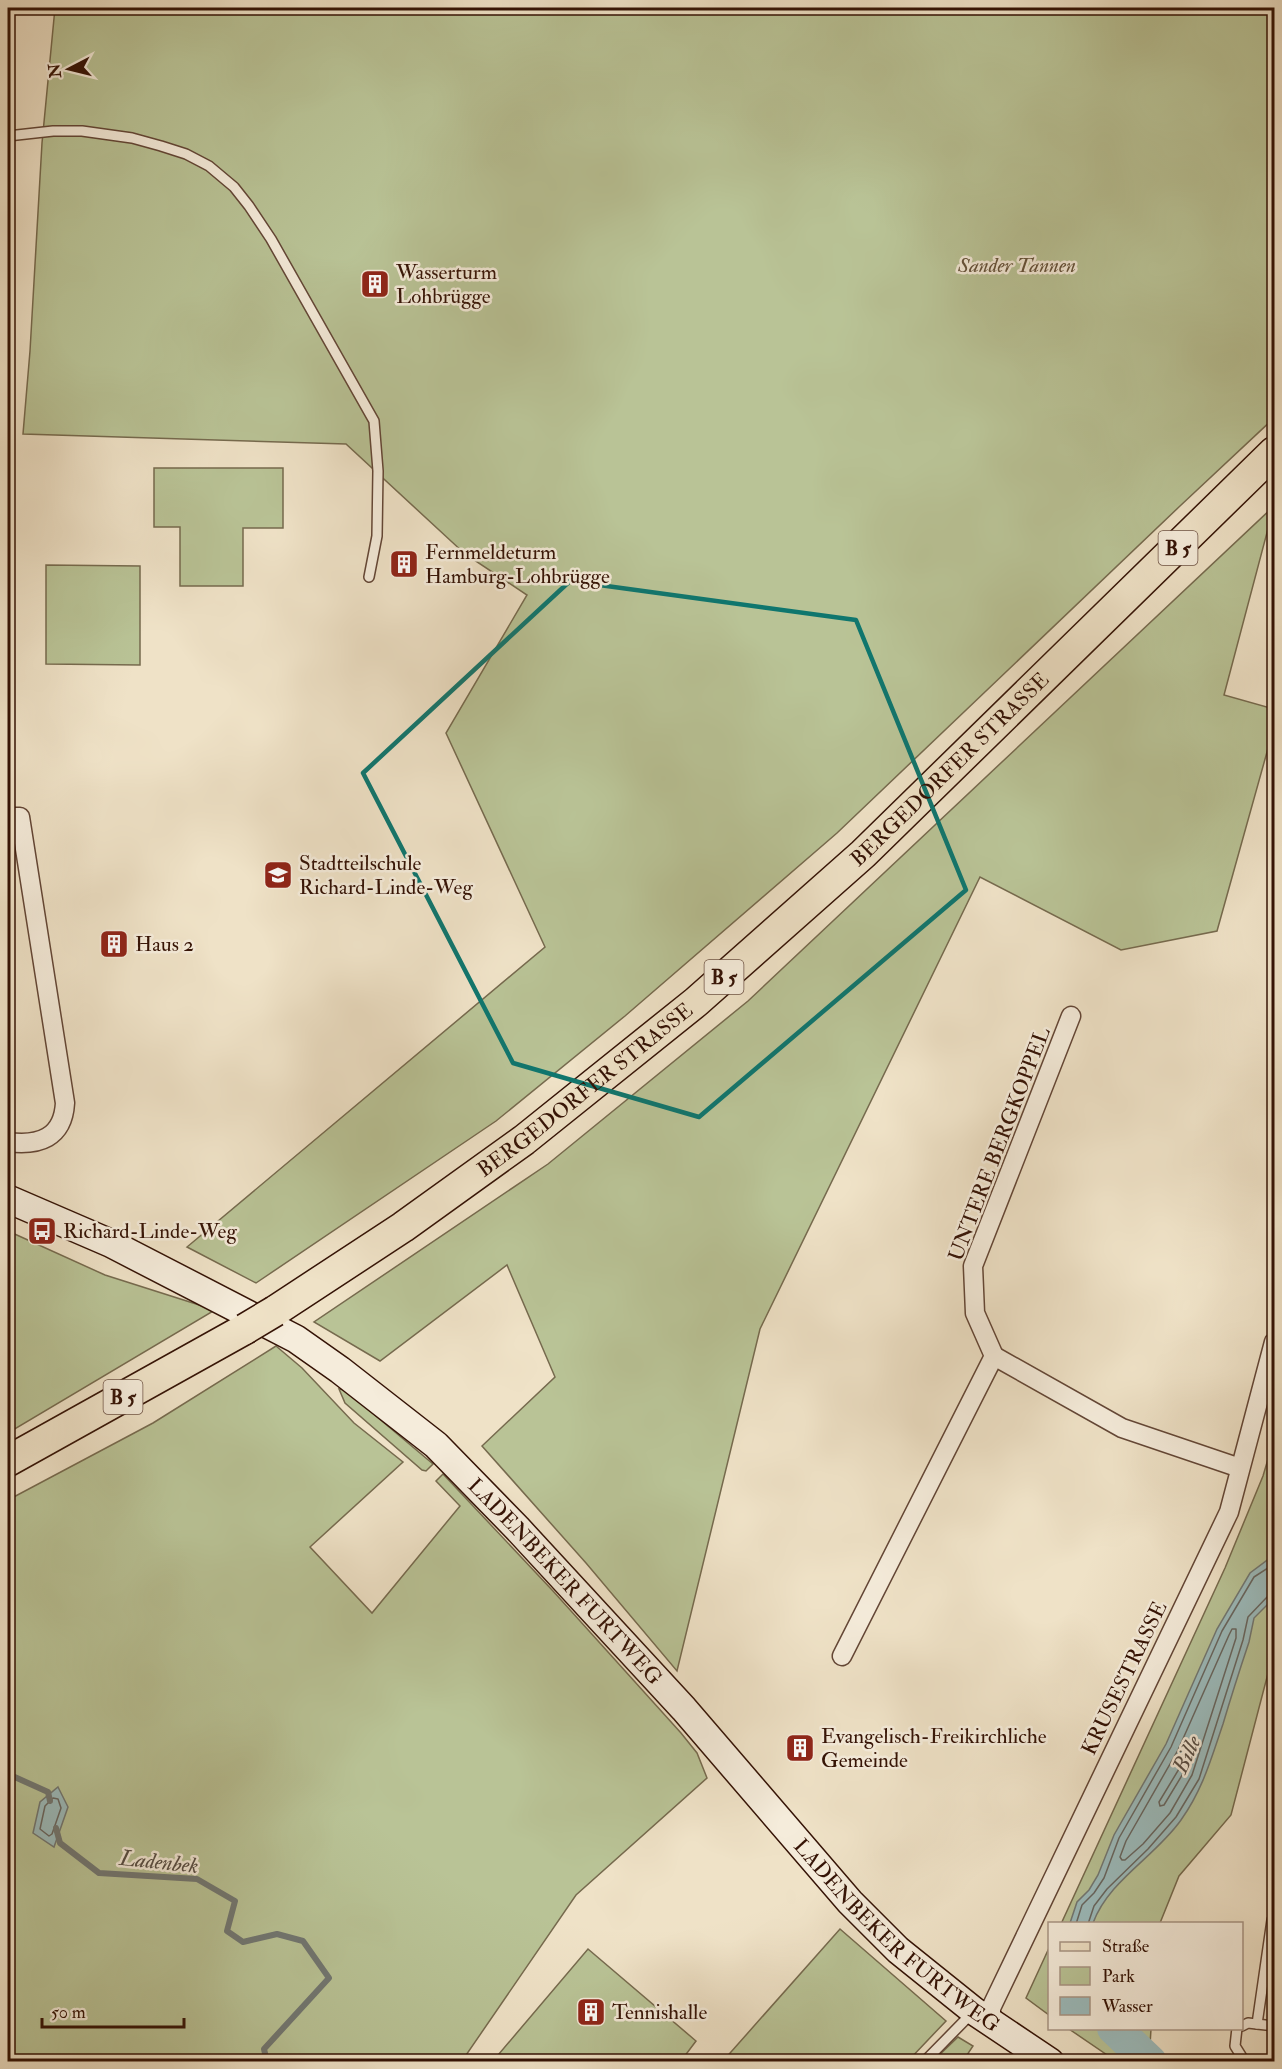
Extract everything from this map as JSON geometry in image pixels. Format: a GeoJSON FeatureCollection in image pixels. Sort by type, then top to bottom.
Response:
{"type":"FeatureCollection","features":[{"type":"Feature","properties":{"kind":"main road","name":"BERGEDORFER STRASSE"},"geometry":{"type":"LineString","coordinates":[[8,1461],[403,1227],[524,1140],[696,1002],[863,854],[1275,452]]}},
{"type":"Feature","properties":{"kind":"street"},"geometry":{"type":"LineString","coordinates":[[8,817],[20,817],[65,1103],[62,1122],[50,1136],[28,1143],[8,1142]]}},
{"type":"Feature","properties":{"kind":"street","name":"UNTERE BERGKOPPEL"},"geometry":{"type":"LineString","coordinates":[[994,1356],[975,1313],[973,1266],[1071,1016]]}},
{"type":"Feature","properties":{"kind":"street","name":"LADENBEKER FURTWEG"},"geometry":{"type":"LineString","coordinates":[[8,1199],[110,1243],[296,1339],[340,1370],[436,1445],[517,1528],[684,1709],[850,1902],[898,1950],[983,2017],[1050,2061]]}},
{"type":"Feature","properties":{"kind":"street","name":"KRUSESTRASSE"},"geometry":{"type":"LineString","coordinates":[[983,2017],[991,2008],[1229,1512],[1275,1342]]}},
{"type":"Feature","properties":{"kind":"street"},"geometry":{"type":"LineString","coordinates":[[842,1656],[994,1356],[1122,1428],[1240,1468]]}},
{"type":"Feature","properties":{"kind":"lane"},"geometry":{"type":"LineString","coordinates":[[8,136],[53,131],[82,131],[132,138],[186,154],[209,166],[234,187],[271,239],[374,421],[378,471],[377,536],[369,576]]}},
{"type":"Feature","properties":{"kind":"lane"},"geometry":{"type":"LineString","coordinates":[[1257,2024],[1272,1920],[1275,1920]]}},
{"type":"Feature","properties":{"kind":"lane"},"geometry":{"type":"LineString","coordinates":[[924,2061],[983,2017]]}},
{"type":"Feature","properties":{"kind":"lane"},"geometry":{"type":"LineString","coordinates":[[1243,2026],[1248,2023],[1275,2026]]}},
{"type":"Feature","properties":{"kind":"lane"},"geometry":{"type":"LineString","coordinates":[[1237,2030],[1235,2046],[1245,2061]]}},
{"type":"Feature","properties":{"kind":"highlighted area"},"geometry":{"type":"Polygon","coordinates":[[[570,581],[856,620],[966,890],[699,1117],[513,1063],[363,773],[570,581]]]}},
{"type":"Feature","properties":{"kind":"green space","name":"Sander Tannen"},"geometry":{"type":"Polygon","coordinates":[[[55,8],[1274,8],[1274,418],[837,833],[625,1016],[496,1121],[256,1283],[187,1247],[545,947],[446,733],[527,595],[465,554],[346,444],[23,434],[42,143],[55,8]]]}},
{"type":"Feature","properties":{"kind":"green space"},"geometry":{"type":"Polygon","coordinates":[[[154,468],[283,468],[283,528],[243,528],[243,586],[180,586],[180,527],[154,527],[154,468]]]}},
{"type":"Feature","properties":{"kind":"green space"},"geometry":{"type":"Polygon","coordinates":[[[1274,506],[1224,695],[1274,709],[1274,727],[1217,931],[1121,950],[980,877],[760,1329],[677,1671],[586,1563],[482,1446],[555,1377],[507,1265],[380,1361],[314,1322],[548,1164],[748,1001],[1274,506]]]}},
{"type":"Feature","properties":{"kind":"green space"},"geometry":{"type":"Polygon","coordinates":[[[46,565],[140,566],[140,665],[46,664],[46,565]]]}},
{"type":"Feature","properties":{"kind":"green space"},"geometry":{"type":"Polygon","coordinates":[[[8,1231],[105,1275],[215,1310],[8,1433],[8,1231]]]}},
{"type":"Feature","properties":{"kind":"green space"},"geometry":{"type":"Polygon","coordinates":[[[276,1346],[302,1368],[354,1423],[403,1462],[310,1547],[372,1613],[460,1506],[436,1481],[443,1474],[553,1591],[681,1733],[697,1753],[707,1778],[576,1895],[462,2061],[8,2062],[8,1500],[153,1423],[276,1346]]]}},
{"type":"Feature","properties":{"kind":"green space"},"geometry":{"type":"Polygon","coordinates":[[[339,1389],[345,1390],[433,1464],[426,1471],[422,1470],[345,1403],[339,1389]]]}},
{"type":"Feature","properties":{"kind":"green space"},"geometry":{"type":"Polygon","coordinates":[[[1274,1439],[1274,1657],[1231,1815],[1179,1876],[1160,1922],[1062,1922],[1225,1568],[1263,1476],[1274,1439]]]}},
{"type":"Feature","properties":{"kind":"green space"},"geometry":{"type":"Polygon","coordinates":[[[840,1929],[946,2021],[908,2061],[723,2061],[840,1929]]]}},
{"type":"Feature","properties":{"kind":"green space"},"geometry":{"type":"Polygon","coordinates":[[[588,1949],[696,2041],[681,2061],[493,2061],[588,1949]]]}},
{"type":"Feature","properties":{"kind":"green space"},"geometry":{"type":"Polygon","coordinates":[[[1048,1950],[1048,2014],[1026,1998],[1048,1950]]]}},
{"type":"Feature","properties":{"kind":"green space"},"geometry":{"type":"Polygon","coordinates":[[[1070,2030],[1151,2030],[1149,2061],[1116,2061],[1070,2030]]]}},
{"type":"Feature","properties":{"kind":"green space"},"geometry":{"type":"Polygon","coordinates":[[[958,2037],[973,2046],[963,2061],[933,2061],[958,2037]]]}},
{"type":"Feature","properties":{"kind":"water"},"geometry":{"type":"Polygon","coordinates":[[[1274,1555],[1274,1598],[1254,1618],[1249,1642],[1223,1724],[1206,1774],[1195,1797],[1181,1820],[1159,1846],[1110,1894],[1093,1922],[1070,1922],[1077,1902],[1089,1890],[1098,1875],[1114,1835],[1166,1744],[1217,1629],[1250,1573],[1274,1555]]]}},
{"type":"Feature","properties":{"kind":"water"},"geometry":{"type":"Polygon","coordinates":[[[58,1787],[68,1807],[54,1847],[33,1833],[40,1802],[58,1787]]]}},
{"type":"Feature","properties":{"kind":"waterway","name":"Ladenbek"},"geometry":{"type":"LineString","coordinates":[[8,1774],[48,1792],[50,1801]]}},
{"type":"Feature","properties":{"kind":"waterway","name":"Ladenbek"},"geometry":{"type":"LineString","coordinates":[[56,1828],[60,1843],[99,1873],[197,1879],[235,1901],[227,1931],[243,1942],[277,1934],[303,1941],[329,1978],[264,2049],[267,2062]]}},
{"type":"Feature","properties":{"kind":"waterway","name":"Bille"},"geometry":{"type":"LineString","coordinates":[[1116,2030],[1150,2062]]}},
{"type":"Feature","properties":{"kind":"place","name":"Wasserturm Lohbrügge"},"geometry":{"type":"Point","coordinates":[375,284]}},
{"type":"Feature","properties":{"kind":"place","name":"Fernmeldeturm Hamburg-Lohbrügge"},"geometry":{"type":"Point","coordinates":[404,564]}},
{"type":"Feature","properties":{"kind":"place","name":"Stadtteilschule Richard-Linde-Weg"},"geometry":{"type":"Point","coordinates":[278,875]}},
{"type":"Feature","properties":{"kind":"place","name":"Haus 2"},"geometry":{"type":"Point","coordinates":[114,944]}},
{"type":"Feature","properties":{"kind":"place","name":"Richard-Linde-Weg"},"geometry":{"type":"Point","coordinates":[42,1231]}},
{"type":"Feature","properties":{"kind":"place","name":"Evangelisch-Freikirchliche Gemeinde"},"geometry":{"type":"Point","coordinates":[800,1748]}},
{"type":"Feature","properties":{"kind":"place","name":"Tennishalle"},"geometry":{"type":"Point","coordinates":[591,2012]}}]}
